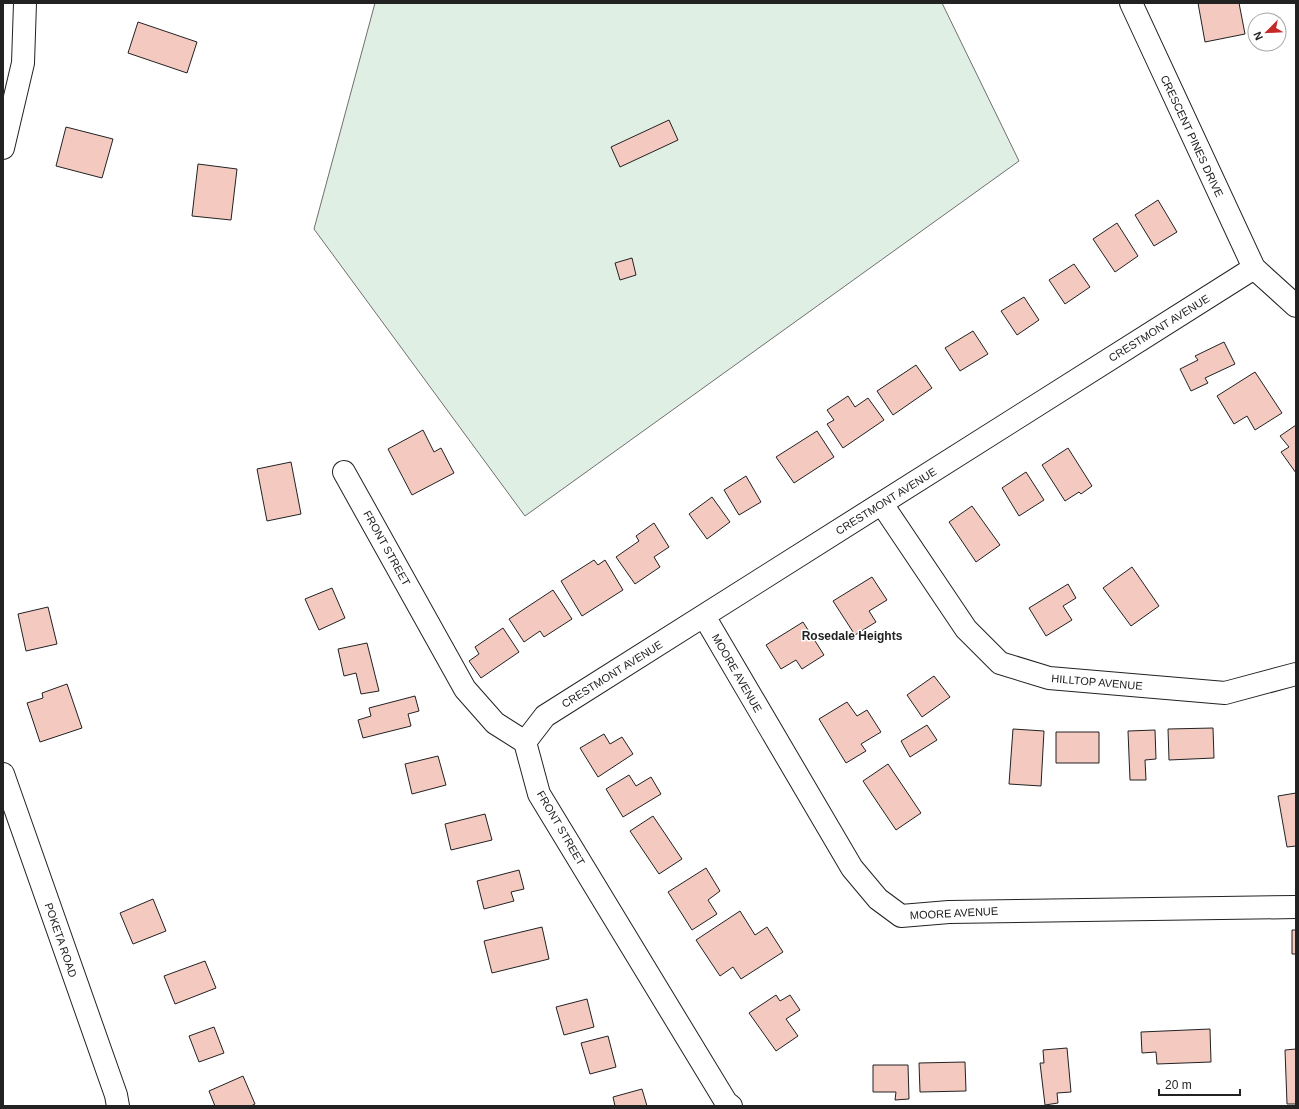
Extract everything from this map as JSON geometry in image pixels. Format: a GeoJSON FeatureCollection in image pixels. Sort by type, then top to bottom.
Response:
{"type":"FeatureCollection","features":[{"type":"Feature","properties":{"kind":"street"},"geometry":{"type":"LineString","coordinates":[[3,148],[23,63],[25,3]]}},
{"type":"Feature","properties":{"kind":"street","name":"CRESCENT PINES DRIVE"},"geometry":{"type":"LineString","coordinates":[[1131,3],[1254,268]]}},
{"type":"Feature","properties":{"kind":"street"},"geometry":{"type":"LineString","coordinates":[[1254,268],[1296,306]]}},
{"type":"Feature","properties":{"kind":"street","name":"CRESTMONT AVENUE"},"geometry":{"type":"LineString","coordinates":[[525,742],[545,716],[1254,268]]}},
{"type":"Feature","properties":{"kind":"street","name":"FRONT STREET"},"geometry":{"type":"LineString","coordinates":[[344,472],[465,689],[495,723],[525,742],[539,794],[726,1102],[731,1106]]}},
{"type":"Feature","properties":{"kind":"street","name":"HILLTOP AVENUE"},"geometry":{"type":"LineString","coordinates":[[882,504],[966,629],[1000,663],[1049,678],[1225,693],[1296,674]]}},
{"type":"Feature","properties":{"kind":"street","name":"MOORE AVENUE"},"geometry":{"type":"LineString","coordinates":[[704,616],[852,868],[878,899],[901,916],[949,912],[1296,907]]}},
{"type":"Feature","properties":{"kind":"street","name":"POKETA ROAD"},"geometry":{"type":"LineString","coordinates":[[3,774],[120,1102]]}},
{"type":"Feature","properties":{"kind":"green space"},"geometry":{"type":"Polygon","coordinates":[[[375,3],[942,3],[1019,161],[525,516],[314,229],[375,3]]]}},
{"type":"Feature","properties":{"kind":"building"},"geometry":{"type":"Polygon","coordinates":[[[1198,3],[1239,3],[1245,34],[1205,42],[1198,3]]]}},
{"type":"Feature","properties":{"kind":"building"},"geometry":{"type":"Polygon","coordinates":[[[138,22],[197,42],[187,73],[128,53],[138,22]]]}},
{"type":"Feature","properties":{"kind":"building"},"geometry":{"type":"Polygon","coordinates":[[[669,120],[678,140],[620,167],[611,147],[669,120]]]}},
{"type":"Feature","properties":{"kind":"building"},"geometry":{"type":"Polygon","coordinates":[[[66,127],[113,139],[102,178],[56,166],[66,127]]]}},
{"type":"Feature","properties":{"kind":"building"},"geometry":{"type":"Polygon","coordinates":[[[198,164],[237,169],[231,220],[192,216],[198,164]]]}},
{"type":"Feature","properties":{"kind":"building"},"geometry":{"type":"Polygon","coordinates":[[[1158,200],[1177,232],[1154,246],[1135,215],[1158,200]]]}},
{"type":"Feature","properties":{"kind":"building"},"geometry":{"type":"Polygon","coordinates":[[[1117,223],[1138,256],[1115,272],[1093,239],[1117,223]]]}},
{"type":"Feature","properties":{"kind":"building"},"geometry":{"type":"Polygon","coordinates":[[[632,258],[636,275],[620,280],[615,263],[632,258]]]}},
{"type":"Feature","properties":{"kind":"building"},"geometry":{"type":"Polygon","coordinates":[[[1074,264],[1090,287],[1065,304],[1049,280],[1074,264]]]}},
{"type":"Feature","properties":{"kind":"building"},"geometry":{"type":"Polygon","coordinates":[[[1024,297],[1039,320],[1017,335],[1001,311],[1024,297]]]}},
{"type":"Feature","properties":{"kind":"building"},"geometry":{"type":"Polygon","coordinates":[[[973,331],[988,354],[960,371],[945,348],[973,331]]]}},
{"type":"Feature","properties":{"kind":"building"},"geometry":{"type":"Polygon","coordinates":[[[1224,342],[1235,364],[1205,378],[1208,383],[1191,391],[1180,369],[1198,360],[1195,356],[1224,342]]]}},
{"type":"Feature","properties":{"kind":"building"},"geometry":{"type":"Polygon","coordinates":[[[916,365],[932,388],[893,415],[877,391],[916,365]]]}},
{"type":"Feature","properties":{"kind":"building"},"geometry":{"type":"Polygon","coordinates":[[[1255,372],[1282,413],[1255,430],[1247,416],[1234,424],[1217,396],[1255,372]]]}},
{"type":"Feature","properties":{"kind":"building"},"geometry":{"type":"Polygon","coordinates":[[[848,396],[855,407],[868,398],[884,420],[843,448],[827,424],[834,420],[827,410],[848,396]]]}},
{"type":"Feature","properties":{"kind":"building"},"geometry":{"type":"Polygon","coordinates":[[[1296,425],[1296,473],[1281,452],[1289,447],[1280,436],[1296,425]]]}},
{"type":"Feature","properties":{"kind":"building"},"geometry":{"type":"Polygon","coordinates":[[[423,430],[434,452],[441,448],[454,473],[412,495],[388,449],[423,430]]]}},
{"type":"Feature","properties":{"kind":"building"},"geometry":{"type":"Polygon","coordinates":[[[817,431],[834,457],[794,483],[776,457],[817,431]]]}},
{"type":"Feature","properties":{"kind":"building"},"geometry":{"type":"Polygon","coordinates":[[[1068,448],[1092,486],[1081,494],[1079,492],[1065,501],[1042,465],[1068,448]]]}},
{"type":"Feature","properties":{"kind":"building"},"geometry":{"type":"Polygon","coordinates":[[[291,462],[301,514],[267,521],[257,469],[291,462]]]}},
{"type":"Feature","properties":{"kind":"building"},"geometry":{"type":"Polygon","coordinates":[[[1026,472],[1044,500],[1019,516],[1002,488],[1026,472]]]}},
{"type":"Feature","properties":{"kind":"building"},"geometry":{"type":"Polygon","coordinates":[[[746,476],[761,502],[739,515],[724,490],[746,476]]]}},
{"type":"Feature","properties":{"kind":"building"},"geometry":{"type":"Polygon","coordinates":[[[712,497],[730,522],[707,539],[689,514],[712,497]]]}},
{"type":"Feature","properties":{"kind":"building"},"geometry":{"type":"Polygon","coordinates":[[[972,506],[1000,545],[976,562],[949,522],[972,506]]]}},
{"type":"Feature","properties":{"kind":"building"},"geometry":{"type":"Polygon","coordinates":[[[654,523],[669,547],[654,557],[660,567],[635,584],[616,557],[639,541],[636,536],[654,523]]]}},
{"type":"Feature","properties":{"kind":"building"},"geometry":{"type":"Polygon","coordinates":[[[594,560],[598,565],[605,560],[623,590],[582,616],[561,581],[594,560]]]}},
{"type":"Feature","properties":{"kind":"building"},"geometry":{"type":"Polygon","coordinates":[[[1132,567],[1159,606],[1131,626],[1103,588],[1132,567]]]}},
{"type":"Feature","properties":{"kind":"building"},"geometry":{"type":"Polygon","coordinates":[[[872,577],[887,600],[869,611],[876,622],[855,635],[833,601],[872,577]]]}},
{"type":"Feature","properties":{"kind":"building"},"geometry":{"type":"Polygon","coordinates":[[[1068,584],[1076,598],[1063,606],[1072,620],[1046,636],[1029,608],[1068,584]]]}},
{"type":"Feature","properties":{"kind":"building"},"geometry":{"type":"Polygon","coordinates":[[[332,588],[345,618],[319,630],[305,599],[332,588]]]}},
{"type":"Feature","properties":{"kind":"building"},"geometry":{"type":"Polygon","coordinates":[[[553,590],[572,619],[544,637],[540,631],[524,642],[509,619],[553,590]]]}},
{"type":"Feature","properties":{"kind":"building"},"geometry":{"type":"Polygon","coordinates":[[[48,607],[57,644],[26,651],[18,614],[48,607]]]}},
{"type":"Feature","properties":{"kind":"building"},"geometry":{"type":"Polygon","coordinates":[[[803,622],[824,655],[802,669],[796,660],[781,669],[766,645],[803,622]]]}},
{"type":"Feature","properties":{"kind":"building"},"geometry":{"type":"Polygon","coordinates":[[[503,628],[519,652],[481,678],[469,661],[479,654],[475,647],[503,628]]]}},
{"type":"Feature","properties":{"kind":"building"},"geometry":{"type":"Polygon","coordinates":[[[367,643],[379,691],[361,694],[356,673],[344,676],[338,649],[367,643]]]}},
{"type":"Feature","properties":{"kind":"building"},"geometry":{"type":"Polygon","coordinates":[[[934,676],[950,697],[922,717],[907,695],[934,676]]]}},
{"type":"Feature","properties":{"kind":"building"},"geometry":{"type":"Polygon","coordinates":[[[67,684],[82,728],[40,742],[27,703],[43,698],[42,693],[67,684]]]}},
{"type":"Feature","properties":{"kind":"building"},"geometry":{"type":"Polygon","coordinates":[[[415,696],[419,711],[408,714],[411,726],[363,738],[358,720],[371,716],[369,708],[415,696]]]}},
{"type":"Feature","properties":{"kind":"building"},"geometry":{"type":"Polygon","coordinates":[[[847,702],[857,716],[867,710],[881,732],[861,744],[866,751],[846,763],[819,719],[847,702]]]}},
{"type":"Feature","properties":{"kind":"building"},"geometry":{"type":"Polygon","coordinates":[[[927,725],[937,740],[910,757],[901,741],[927,725]]]}},
{"type":"Feature","properties":{"kind":"building"},"geometry":{"type":"Polygon","coordinates":[[[1213,728],[1214,758],[1169,760],[1168,729],[1213,728]]]}},
{"type":"Feature","properties":{"kind":"building"},"geometry":{"type":"Polygon","coordinates":[[[1013,729],[1044,731],[1041,786],[1009,784],[1013,729]]]}},
{"type":"Feature","properties":{"kind":"building"},"geometry":{"type":"Polygon","coordinates":[[[1155,730],[1156,759],[1145,760],[1146,780],[1130,780],[1128,731],[1155,730]]]}},
{"type":"Feature","properties":{"kind":"building"},"geometry":{"type":"Polygon","coordinates":[[[1056,732],[1099,732],[1099,763],[1056,763],[1056,732]]]}},
{"type":"Feature","properties":{"kind":"building"},"geometry":{"type":"Polygon","coordinates":[[[604,734],[610,744],[622,737],[633,754],[598,777],[580,748],[604,734]]]}},
{"type":"Feature","properties":{"kind":"building"},"geometry":{"type":"Polygon","coordinates":[[[438,756],[446,785],[412,794],[405,764],[438,756]]]}},
{"type":"Feature","properties":{"kind":"building"},"geometry":{"type":"Polygon","coordinates":[[[888,764],[921,813],[896,830],[863,781],[888,764]]]}},
{"type":"Feature","properties":{"kind":"building"},"geometry":{"type":"Polygon","coordinates":[[[629,775],[636,786],[651,777],[661,794],[623,817],[606,789],[629,775]]]}},
{"type":"Feature","properties":{"kind":"building"},"geometry":{"type":"Polygon","coordinates":[[[1296,793],[1296,846],[1287,847],[1278,796],[1296,793]]]}},
{"type":"Feature","properties":{"kind":"building"},"geometry":{"type":"Polygon","coordinates":[[[485,814],[492,840],[451,850],[445,824],[485,814]]]}},
{"type":"Feature","properties":{"kind":"building"},"geometry":{"type":"Polygon","coordinates":[[[653,816],[682,859],[659,874],[630,831],[653,816]]]}},
{"type":"Feature","properties":{"kind":"building"},"geometry":{"type":"Polygon","coordinates":[[[706,868],[720,891],[708,900],[717,914],[692,930],[668,892],[706,868]]]}},
{"type":"Feature","properties":{"kind":"building"},"geometry":{"type":"Polygon","coordinates":[[[519,870],[524,889],[511,892],[514,901],[484,909],[477,881],[519,870]]]}},
{"type":"Feature","properties":{"kind":"building"},"geometry":{"type":"Polygon","coordinates":[[[153,899],[166,931],[133,944],[120,913],[153,899]]]}},
{"type":"Feature","properties":{"kind":"building"},"geometry":{"type":"Polygon","coordinates":[[[740,911],[755,935],[767,927],[783,952],[741,979],[733,967],[720,976],[696,940],[740,911]]]}},
{"type":"Feature","properties":{"kind":"building"},"geometry":{"type":"Polygon","coordinates":[[[542,927],[549,959],[492,973],[484,941],[542,927]]]}},
{"type":"Feature","properties":{"kind":"building"},"geometry":{"type":"Polygon","coordinates":[[[1292,930],[1296,930],[1296,954],[1292,954],[1292,930]]]}},
{"type":"Feature","properties":{"kind":"building"},"geometry":{"type":"Polygon","coordinates":[[[205,961],[216,988],[175,1004],[164,976],[205,961]]]}},
{"type":"Feature","properties":{"kind":"building"},"geometry":{"type":"Polygon","coordinates":[[[776,995],[780,1001],[790,995],[800,1010],[786,1019],[798,1036],[776,1051],[749,1013],[776,995]]]}},
{"type":"Feature","properties":{"kind":"building"},"geometry":{"type":"Polygon","coordinates":[[[587,999],[594,1027],[564,1035],[556,1007],[587,999]]]}},
{"type":"Feature","properties":{"kind":"building"},"geometry":{"type":"Polygon","coordinates":[[[214,1027],[224,1053],[199,1062],[189,1036],[214,1027]]]}},
{"type":"Feature","properties":{"kind":"building"},"geometry":{"type":"Polygon","coordinates":[[[1210,1029],[1211,1062],[1157,1064],[1156,1052],[1142,1053],[1141,1032],[1210,1029]]]}},
{"type":"Feature","properties":{"kind":"building"},"geometry":{"type":"Polygon","coordinates":[[[608,1036],[616,1067],[590,1074],[581,1043],[608,1036]]]}},
{"type":"Feature","properties":{"kind":"building"},"geometry":{"type":"Polygon","coordinates":[[[1067,1048],[1071,1092],[1057,1093],[1058,1103],[1045,1105],[1040,1063],[1044,1063],[1043,1050],[1067,1048]]]}},
{"type":"Feature","properties":{"kind":"building"},"geometry":{"type":"Polygon","coordinates":[[[1296,1049],[1296,1104],[1287,1104],[1285,1050],[1296,1049]]]}},
{"type":"Feature","properties":{"kind":"building"},"geometry":{"type":"Polygon","coordinates":[[[965,1062],[966,1091],[920,1092],[919,1063],[965,1062]]]}},
{"type":"Feature","properties":{"kind":"building"},"geometry":{"type":"Polygon","coordinates":[[[873,1065],[908,1065],[909,1099],[895,1100],[896,1092],[873,1092],[873,1065]]]}},
{"type":"Feature","properties":{"kind":"building"},"geometry":{"type":"Polygon","coordinates":[[[243,1076],[255,1104],[251,1106],[215,1106],[209,1091],[243,1076]]]}},
{"type":"Feature","properties":{"kind":"building"},"geometry":{"type":"Polygon","coordinates":[[[642,1089],[647,1106],[615,1106],[613,1097],[642,1089]]]}},
{"type":"Feature","properties":{"kind":"district","name":"Rosedale Heights"},"geometry":{"type":"Point","coordinates":[852,636]}}]}
